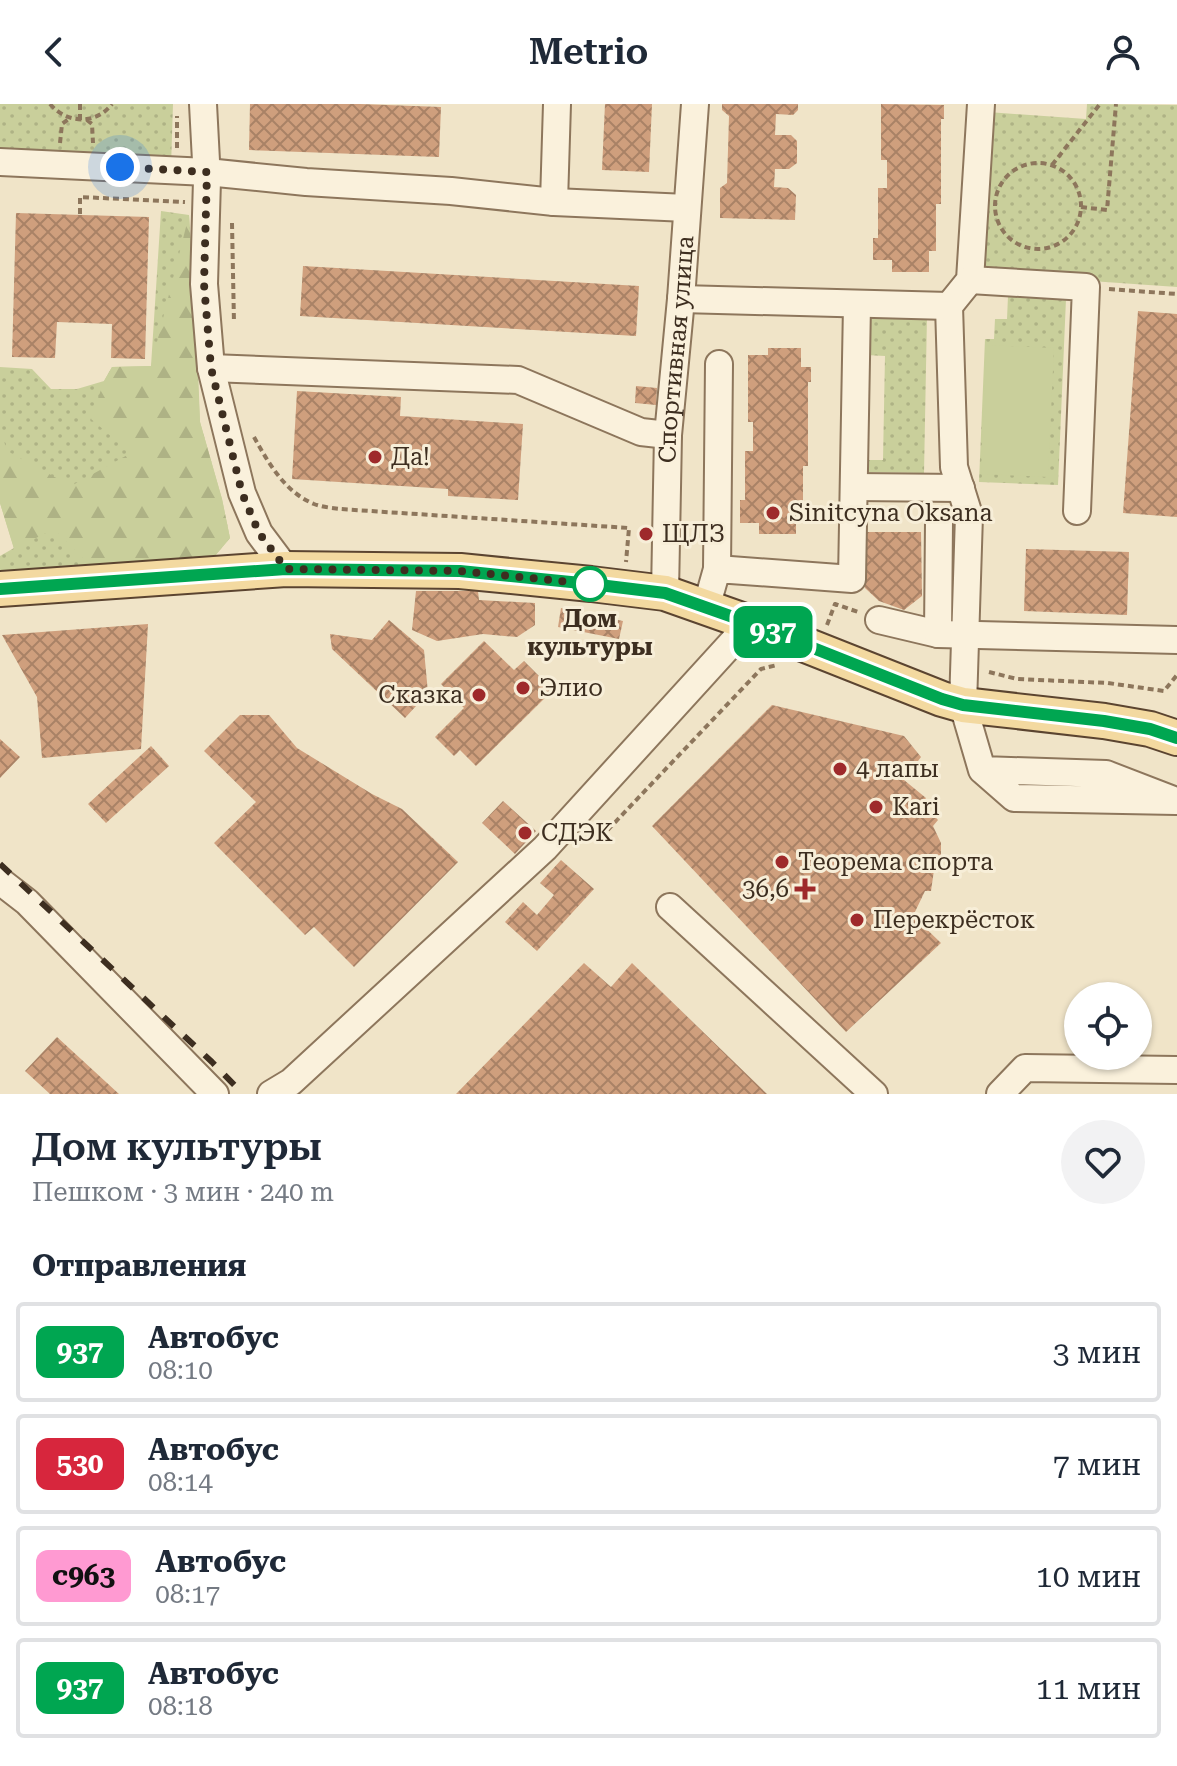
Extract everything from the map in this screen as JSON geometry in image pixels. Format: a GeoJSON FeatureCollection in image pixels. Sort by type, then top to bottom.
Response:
{"type":"FeatureCollection","features":[{"type":"Feature","properties":{"kind":"main road"},"geometry":{"type":"LineString","coordinates":[[0,589],[286,569],[460,571],[665,593],[963,705],[1119,724],[1150,729],[1177,738]]}},
{"type":"Feature","properties":{"kind":"street"},"geometry":{"type":"LineString","coordinates":[[203,104],[207,172],[204,284],[211,368],[242,493],[259,533],[286,569]]}},
{"type":"Feature","properties":{"kind":"street"},"geometry":{"type":"LineString","coordinates":[[554,202],[557,104]]}},
{"type":"Feature","properties":{"kind":"street","name":"Спортивная улица"},"geometry":{"type":"LineString","coordinates":[[665,593],[668,435],[695,104]]}},
{"type":"Feature","properties":{"kind":"street"},"geometry":{"type":"LineString","coordinates":[[981,104],[970,280],[949,306],[954,467],[969,515],[963,705],[982,770],[1014,798],[1177,802]]}},
{"type":"Feature","properties":{"kind":"street"},"geometry":{"type":"LineString","coordinates":[[0,162],[207,172],[554,202],[687,208]]}},
{"type":"Feature","properties":{"kind":"street"},"geometry":{"type":"LineString","coordinates":[[970,280],[1086,287],[1077,511]]}},
{"type":"Feature","properties":{"kind":"street"},"geometry":{"type":"LineString","coordinates":[[681,299],[949,306]]}},
{"type":"Feature","properties":{"kind":"street"},"geometry":{"type":"LineString","coordinates":[[717,569],[852,579],[857,305]]}},
{"type":"Feature","properties":{"kind":"street"},"geometry":{"type":"LineString","coordinates":[[706,608],[717,569],[719,364]]}},
{"type":"Feature","properties":{"kind":"street"},"geometry":{"type":"LineString","coordinates":[[211,368],[518,380],[641,432],[668,435]]}},
{"type":"Feature","properties":{"kind":"street"},"geometry":{"type":"LineString","coordinates":[[854,487],[961,488]]}},
{"type":"Feature","properties":{"kind":"street"},"geometry":{"type":"LineString","coordinates":[[938,634],[939,522]]}},
{"type":"Feature","properties":{"kind":"street"},"geometry":{"type":"LineString","coordinates":[[879,620],[938,634],[1177,640]]}},
{"type":"Feature","properties":{"kind":"street"},"geometry":{"type":"LineString","coordinates":[[271,1094],[291,1082],[545,848],[750,623]]}},
{"type":"Feature","properties":{"kind":"street"},"geometry":{"type":"LineString","coordinates":[[0,881],[27,902],[215,1094]]}},
{"type":"Feature","properties":{"kind":"street"},"geometry":{"type":"LineString","coordinates":[[670,907],[874,1094]]}},
{"type":"Feature","properties":{"kind":"street"},"geometry":{"type":"LineString","coordinates":[[1000,1094],[1025,1068],[1177,1070]]}},
{"type":"Feature","properties":{"kind":"path"},"geometry":{"type":"LineString","coordinates":[[50,104],[62,115],[92,124],[93,130]]}},
{"type":"Feature","properties":{"kind":"path"},"geometry":{"type":"LineString","coordinates":[[80,104],[83,120]]}},
{"type":"Feature","properties":{"kind":"path"},"geometry":{"type":"LineString","coordinates":[[83,120],[99,116],[112,104]]}},
{"type":"Feature","properties":{"kind":"path"},"geometry":{"type":"LineString","coordinates":[[1052,165],[1100,104]]}},
{"type":"Feature","properties":{"kind":"path"},"geometry":{"type":"LineString","coordinates":[[1081,207],[1107,210],[1116,104]]}},
{"type":"Feature","properties":{"kind":"path"},"geometry":{"type":"LineString","coordinates":[[61,130],[62,124],[70,118]]}},
{"type":"Feature","properties":{"kind":"path"},"geometry":{"type":"LineString","coordinates":[[1039,163],[1064,171],[1074,181],[1080,194],[1081,207],[1079,221],[1072,233],[1062,242],[1035,249],[1020,245],[1008,237],[995,211],[996,197],[1011,172],[1024,165],[1039,163]]}},
{"type":"Feature","properties":{"kind":"path"},"geometry":{"type":"LineString","coordinates":[[80,214],[80,197],[175,202]]}},
{"type":"Feature","properties":{"kind":"path"},"geometry":{"type":"LineString","coordinates":[[232,219],[234,334],[238,369]]}},
{"type":"Feature","properties":{"kind":"path"},"geometry":{"type":"LineString","coordinates":[[1086,287],[1177,294]]}},
{"type":"Feature","properties":{"kind":"path"},"geometry":{"type":"LineString","coordinates":[[252,433],[287,487],[315,504],[340,509],[629,528],[623,588]]}},
{"type":"Feature","properties":{"kind":"path"},"geometry":{"type":"LineString","coordinates":[[601,837],[761,669],[787,663]]}},
{"type":"Feature","properties":{"kind":"path"},"geometry":{"type":"LineString","coordinates":[[965,666],[1017,679],[1108,683],[1164,691],[1177,675]]}},
{"type":"Feature","properties":{"kind":"green space"},"geometry":{"type":"Polygon","coordinates":[[[0,104],[173,104],[171,167],[0,157],[0,104]]]}},
{"type":"Feature","properties":{"kind":"green space"},"geometry":{"type":"Polygon","coordinates":[[[1087,104],[1177,105],[1177,287],[977,273],[988,112],[1086,119],[1087,104]]]}},
{"type":"Feature","properties":{"kind":"green space"},"geometry":{"type":"Polygon","coordinates":[[[161,211],[189,215],[200,422],[230,538],[214,557],[0,571],[0,556],[14,548],[0,503],[0,367],[32,369],[51,389],[77,389],[104,381],[112,367],[151,366],[161,211]]]}},
{"type":"Feature","properties":{"kind":"green space"},"geometry":{"type":"Polygon","coordinates":[[[189,215],[200,422],[230,538],[214,557],[91,566],[54,529],[14,549],[0,503],[0,428],[7,451],[71,486],[131,453],[91,419],[112,367],[151,366],[189,215]]]}},
{"type":"Feature","properties":{"kind":"green space"},"geometry":{"type":"Polygon","coordinates":[[[1008,296],[1066,299],[1058,485],[979,482],[985,339],[994,339],[995,319],[1007,319],[1008,296]]]}},
{"type":"Feature","properties":{"kind":"green space"},"geometry":{"type":"Polygon","coordinates":[[[867,314],[927,316],[924,473],[865,472],[865,460],[883,460],[885,356],[866,355],[867,314]]]}},
{"type":"Feature","properties":{"kind":"green space"},"geometry":{"type":"Polygon","coordinates":[[[986,345],[1054,348],[1048,477],[981,474],[986,345]]]}},
{"type":"Feature","properties":{"kind":"building"},"geometry":{"type":"Polygon","coordinates":[[[250,104],[441,107],[439,157],[249,150],[250,104]]]}},
{"type":"Feature","properties":{"kind":"building"},"geometry":{"type":"Polygon","coordinates":[[[605,104],[652,104],[649,172],[602,170],[605,104]]]}},
{"type":"Feature","properties":{"kind":"building"},"geometry":{"type":"Polygon","coordinates":[[[722,104],[798,104],[798,110],[793,115],[776,114],[775,135],[791,135],[797,141],[797,163],[789,169],[775,169],[774,187],[788,188],[796,195],[795,220],[720,218],[720,188],[727,183],[729,116],[722,110],[722,104]]]}},
{"type":"Feature","properties":{"kind":"building"},"geometry":{"type":"Polygon","coordinates":[[[881,104],[944,105],[944,119],[941,119],[941,204],[936,204],[936,251],[929,251],[929,272],[892,272],[892,260],[873,260],[873,238],[878,238],[878,188],[887,188],[887,160],[881,160],[881,104]]]}},
{"type":"Feature","properties":{"kind":"building"},"geometry":{"type":"Polygon","coordinates":[[[16,213],[149,217],[145,359],[111,358],[112,324],[57,322],[55,358],[12,357],[16,213]]]}},
{"type":"Feature","properties":{"kind":"building"},"geometry":{"type":"Polygon","coordinates":[[[303,266],[639,286],[636,336],[300,316],[303,266]]]}},
{"type":"Feature","properties":{"kind":"building"},"geometry":{"type":"Polygon","coordinates":[[[1138,311],[1177,314],[1177,517],[1123,513],[1138,311]]]}},
{"type":"Feature","properties":{"kind":"building"},"geometry":{"type":"Polygon","coordinates":[[[768,348],[801,348],[801,367],[811,367],[811,382],[808,382],[808,466],[803,466],[803,513],[796,513],[796,534],[759,534],[759,523],[740,523],[740,500],[745,500],[745,451],[753,451],[753,422],[748,422],[748,355],[768,355],[768,348]]]}},
{"type":"Feature","properties":{"kind":"building"},"geometry":{"type":"Polygon","coordinates":[[[636,386],[657,388],[656,405],[635,403],[636,386]]]}},
{"type":"Feature","properties":{"kind":"building"},"geometry":{"type":"Polygon","coordinates":[[[297,391],[401,397],[400,416],[523,424],[518,500],[448,496],[448,489],[292,479],[297,391]]]}},
{"type":"Feature","properties":{"kind":"building"},"geometry":{"type":"Polygon","coordinates":[[[862,532],[921,532],[922,596],[904,610],[879,601],[865,588],[862,577],[862,532]]]}},
{"type":"Feature","properties":{"kind":"building"},"geometry":{"type":"Polygon","coordinates":[[[1026,549],[1129,552],[1127,615],[1024,611],[1026,549]]]}},
{"type":"Feature","properties":{"kind":"building"},"geometry":{"type":"Polygon","coordinates":[[[416,591],[478,591],[479,600],[535,603],[535,625],[517,637],[483,634],[437,641],[412,630],[416,591]]]}},
{"type":"Feature","properties":{"kind":"building"},"geometry":{"type":"Polygon","coordinates":[[[561,608],[623,621],[619,639],[558,627],[561,608]]]}},
{"type":"Feature","properties":{"kind":"building"},"geometry":{"type":"Polygon","coordinates":[[[389,620],[424,650],[428,693],[405,718],[332,649],[330,634],[372,640],[389,620]]]}},
{"type":"Feature","properties":{"kind":"building"},"geometry":{"type":"Polygon","coordinates":[[[148,624],[141,749],[42,758],[37,697],[2,635],[148,624]]]}},
{"type":"Feature","properties":{"kind":"building"},"geometry":{"type":"Polygon","coordinates":[[[484,641],[514,670],[524,661],[553,690],[476,766],[460,750],[454,756],[435,737],[464,708],[441,684],[484,641]]]}},
{"type":"Feature","properties":{"kind":"building"},"geometry":{"type":"Polygon","coordinates":[[[772,705],[904,736],[921,757],[904,780],[926,798],[922,803],[938,820],[933,826],[941,843],[941,869],[934,870],[931,891],[925,891],[913,916],[941,943],[846,1032],[652,826],[772,705]]]}},
{"type":"Feature","properties":{"kind":"building"},"geometry":{"type":"Polygon","coordinates":[[[240,715],[269,715],[297,748],[402,809],[458,862],[354,967],[314,927],[305,935],[214,843],[256,802],[204,751],[240,715]]]}},
{"type":"Feature","properties":{"kind":"building"},"geometry":{"type":"Polygon","coordinates":[[[0,739],[20,757],[0,778],[0,739]]]}},
{"type":"Feature","properties":{"kind":"building"},"geometry":{"type":"Polygon","coordinates":[[[151,746],[169,766],[106,823],[88,804],[151,746]]]}},
{"type":"Feature","properties":{"kind":"building"},"geometry":{"type":"Polygon","coordinates":[[[503,801],[536,831],[515,854],[482,823],[503,801]]]}},
{"type":"Feature","properties":{"kind":"building"},"geometry":{"type":"Polygon","coordinates":[[[561,860],[594,889],[537,951],[505,922],[523,902],[537,915],[554,895],[540,883],[561,860]]]}},
{"type":"Feature","properties":{"kind":"building"},"geometry":{"type":"Polygon","coordinates":[[[584,963],[611,987],[632,963],[767,1094],[456,1094],[584,963]]]}},
{"type":"Feature","properties":{"kind":"building"},"geometry":{"type":"Polygon","coordinates":[[[57,1037],[119,1094],[50,1094],[25,1071],[57,1037]]]}},
{"type":"Feature","properties":{"kind":"railway"},"geometry":{"type":"LineString","coordinates":[[0,864],[243,1094]]}},
{"type":"Feature","properties":{"kind":"bus line","name":"937"},"geometry":{"type":"LineString","coordinates":[[0,589],[286,569],[460,571],[665,593],[963,705],[1104,721],[1150,729],[1177,738]]}},
{"type":"Feature","properties":{"kind":"place","name":"Да!"},"geometry":{"type":"Point","coordinates":[375,457]}},
{"type":"Feature","properties":{"kind":"place","name":"Sinitcyna Oksana"},"geometry":{"type":"Point","coordinates":[773,513]}},
{"type":"Feature","properties":{"kind":"place","name":"ЩЛЗ"},"geometry":{"type":"Point","coordinates":[646,534]}},
{"type":"Feature","properties":{"kind":"place","name":"Дом культуры"},"geometry":{"type":"Point","coordinates":[590,584]}},
{"type":"Feature","properties":{"kind":"place","name":"Элио"},"geometry":{"type":"Point","coordinates":[523,688]}},
{"type":"Feature","properties":{"kind":"place","name":"Сказка"},"geometry":{"type":"Point","coordinates":[479,695]}},
{"type":"Feature","properties":{"kind":"place","name":"4 лапы"},"geometry":{"type":"Point","coordinates":[840,769]}},
{"type":"Feature","properties":{"kind":"place","name":"Kari"},"geometry":{"type":"Point","coordinates":[876,807]}},
{"type":"Feature","properties":{"kind":"place","name":"СДЭК"},"geometry":{"type":"Point","coordinates":[525,833]}},
{"type":"Feature","properties":{"kind":"place","name":"Теорема спорта"},"geometry":{"type":"Point","coordinates":[782,862]}},
{"type":"Feature","properties":{"kind":"place","name":"36,6"},"geometry":{"type":"Point","coordinates":[805,889]}},
{"type":"Feature","properties":{"kind":"place","name":"Перекрёсток"},"geometry":{"type":"Point","coordinates":[857,920]}},
{"type":"Feature","properties":{"kind":"route"},"geometry":{"type":"LineString","coordinates":[[120,167],[207,172],[204,284],[211,368],[242,493],[259,533],[286,569],[460,571],[590,584]]}}]}
